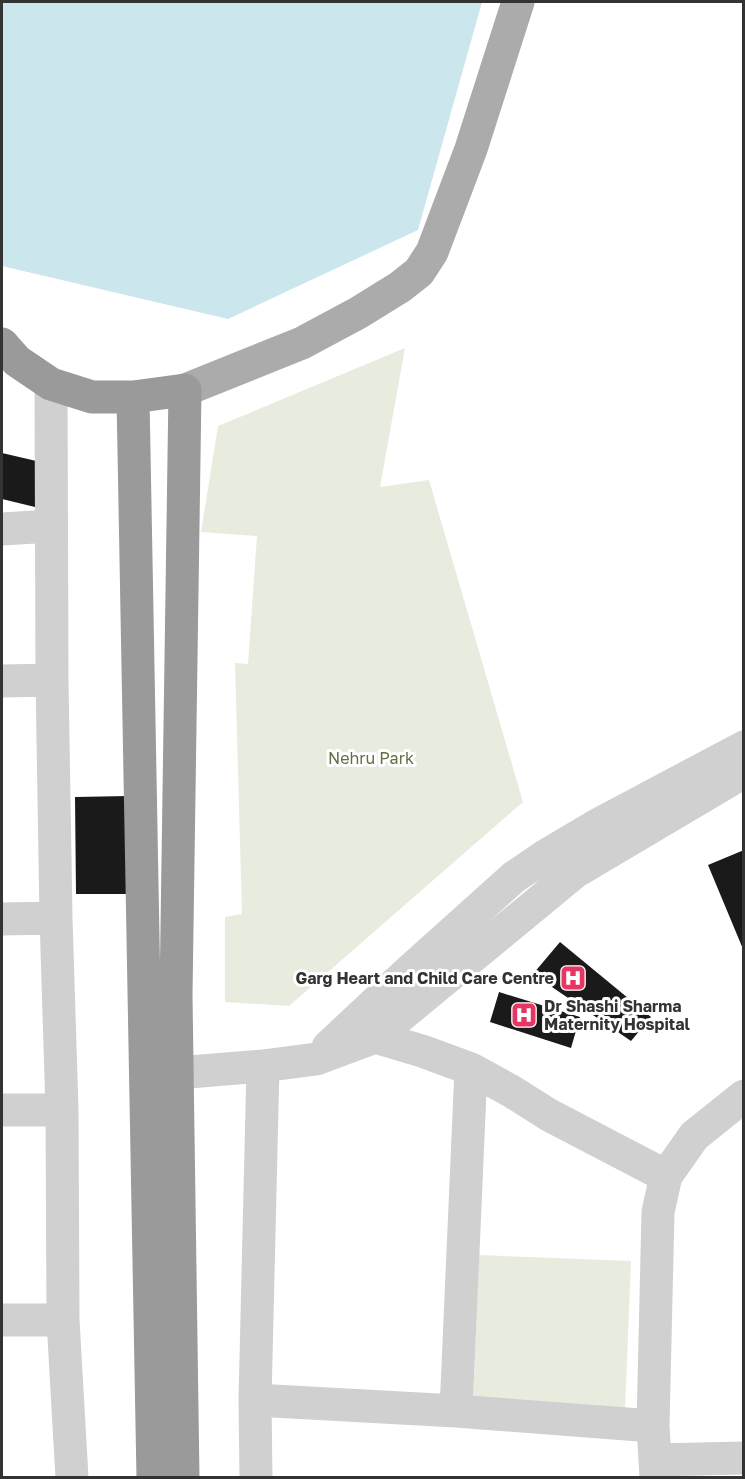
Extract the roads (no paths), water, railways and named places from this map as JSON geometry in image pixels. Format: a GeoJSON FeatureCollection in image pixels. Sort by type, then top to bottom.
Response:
{"type":"FeatureCollection","features":[{"type":"Feature","properties":{"kind":"highway"},"geometry":{"type":"LineString","coordinates":[[2,344],[17,361],[51,384],[92,397],[133,397],[185,390],[176,995],[183,1478]]}},
{"type":"Feature","properties":{"kind":"highway"},"geometry":{"type":"LineString","coordinates":[[133,397],[153,1478]]}},
{"type":"Feature","properties":{"kind":"main road"},"geometry":{"type":"LineString","coordinates":[[185,390],[302,344],[392,293],[419,272],[432,252],[471,149],[518,2]]}},
{"type":"Feature","properties":{"kind":"street"},"geometry":{"type":"LineString","coordinates":[[51,384],[52,680],[62,1110],[63,1320],[72,1478]]}},
{"type":"Feature","properties":{"kind":"street"},"geometry":{"type":"LineString","coordinates":[[2,529],[51,526]]}},
{"type":"Feature","properties":{"kind":"street"},"geometry":{"type":"LineString","coordinates":[[2,681],[52,680]]}},
{"type":"Feature","properties":{"kind":"street"},"geometry":{"type":"LineString","coordinates":[[316,1059],[514,877],[599,824],[744,747]]}},
{"type":"Feature","properties":{"kind":"street"},"geometry":{"type":"LineString","coordinates":[[144,1072],[177,1073],[316,1059],[375,1037],[575,872],[744,772]]}},
{"type":"Feature","properties":{"kind":"street"},"geometry":{"type":"LineString","coordinates":[[2,919],[56,918]]}},
{"type":"Feature","properties":{"kind":"street"},"geometry":{"type":"LineString","coordinates":[[375,1037],[471,1069],[549,1115],[666,1176]]}},
{"type":"Feature","properties":{"kind":"street"},"geometry":{"type":"LineString","coordinates":[[256,1478],[255,1400],[263,1066]]}},
{"type":"Feature","properties":{"kind":"street"},"geometry":{"type":"LineString","coordinates":[[456,1412],[471,1069]]}},
{"type":"Feature","properties":{"kind":"street"},"geometry":{"type":"LineString","coordinates":[[744,1096],[694,1136],[666,1176],[658,1212],[653,1426],[656,1469],[744,1458]]}},
{"type":"Feature","properties":{"kind":"street"},"geometry":{"type":"LineString","coordinates":[[2,1110],[62,1110]]}},
{"type":"Feature","properties":{"kind":"street"},"geometry":{"type":"LineString","coordinates":[[2,1320],[63,1320]]}},
{"type":"Feature","properties":{"kind":"street"},"geometry":{"type":"LineString","coordinates":[[255,1400],[653,1426]]}},
{"type":"Feature","properties":{"kind":"water"},"geometry":{"type":"Polygon","coordinates":[[[2,2],[482,2],[418,230],[228,319],[2,266],[2,2]]]}},
{"type":"Feature","properties":{"kind":"place","name":"Garg Heart and Child Care Centre"},"geometry":{"type":"Point","coordinates":[573,978]}},
{"type":"Feature","properties":{"kind":"place","name":"Dr Shashi Sharma Maternity Hospital"},"geometry":{"type":"Point","coordinates":[524,1015]}},
{"type":"Feature","properties":{"kind":"park label","name":"Nehru Park"},"geometry":{"type":"Point","coordinates":[371,758]}}]}
